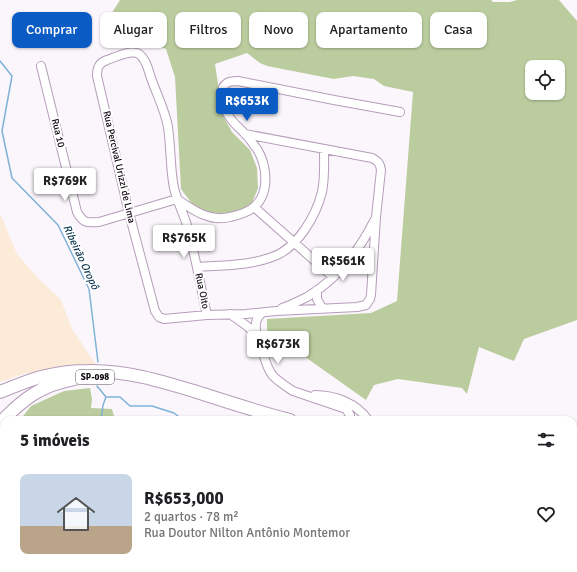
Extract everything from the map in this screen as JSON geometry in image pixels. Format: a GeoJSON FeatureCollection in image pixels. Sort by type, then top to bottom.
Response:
{"type":"FeatureCollection","features":[{"type":"Feature","properties":{"kind":"highway","name":"SP-098"},"geometry":{"type":"LineString","coordinates":[[0,392],[45,376],[87,371],[107,371],[155,379],[276,416]]}},
{"type":"Feature","properties":{"kind":"highway","name":"SP-098"},"geometry":{"type":"LineString","coordinates":[[7,416],[21,402],[47,386],[86,378],[112,377],[138,381],[249,416]]}},
{"type":"Feature","properties":{"kind":"street","name":"Rua Oito"},"geometry":{"type":"LineString","coordinates":[[103,62],[134,52],[143,58],[146,64],[163,108],[168,126],[174,188],[186,222],[207,314]]}},
{"type":"Feature","properties":{"kind":"street","name":"Rua Percival Urizzi de Lima"},"geometry":{"type":"LineString","coordinates":[[103,62],[99,64],[97,68],[97,76],[129,213],[155,312],[158,317],[161,318],[207,314]]}},
{"type":"Feature","properties":{"kind":"street","name":"Rua 10"},"geometry":{"type":"LineString","coordinates":[[41,66],[77,212],[83,220],[91,223],[99,222],[177,198]]}},
{"type":"Feature","properties":{"kind":"street"},"geometry":{"type":"LineString","coordinates":[[177,198],[197,212],[212,218],[222,219],[246,212],[254,207],[261,197],[265,183],[264,170],[258,151],[245,134],[231,120],[223,103],[222,96],[224,86],[231,81],[238,81],[400,112]]}},
{"type":"Feature","properties":{"kind":"street"},"geometry":{"type":"LineString","coordinates":[[207,314],[262,313],[322,308],[357,307],[366,305],[371,295],[376,217],[381,170],[378,162],[372,158],[245,134]]}},
{"type":"Feature","properties":{"kind":"street"},"geometry":{"type":"LineString","coordinates":[[258,151],[263,143],[272,140]]}},
{"type":"Feature","properties":{"kind":"street"},"geometry":{"type":"LineString","coordinates":[[197,267],[251,263],[263,260],[280,254],[294,242],[311,220],[320,198],[324,178],[324,149]]}},
{"type":"Feature","properties":{"kind":"street"},"geometry":{"type":"LineString","coordinates":[[254,207],[333,277]]}},
{"type":"Feature","properties":{"kind":"street"},"geometry":{"type":"LineString","coordinates":[[186,222],[197,212]]}},
{"type":"Feature","properties":{"kind":"street"},"geometry":{"type":"LineString","coordinates":[[276,311],[308,296],[333,277],[354,254],[376,217]]}},
{"type":"Feature","properties":{"kind":"street"},"geometry":{"type":"LineString","coordinates":[[354,254],[364,254],[373,260]]}},
{"type":"Feature","properties":{"kind":"street"},"geometry":{"type":"LineString","coordinates":[[317,290],[317,299],[322,308]]}},
{"type":"Feature","properties":{"kind":"street"},"geometry":{"type":"LineString","coordinates":[[262,313],[257,318],[256,335],[266,363],[274,376],[293,391],[346,409],[350,416]]}},
{"type":"Feature","properties":{"kind":"street"},"geometry":{"type":"LineString","coordinates":[[230,314],[247,326],[256,335]]}},
{"type":"Feature","properties":{"kind":"street"},"geometry":{"type":"LineString","coordinates":[[304,395],[333,397],[347,402],[362,412],[365,416]]}},
{"type":"Feature","properties":{"kind":"shaded area"},"geometry":{"type":"Polygon","coordinates":[[[0,213],[17,254],[36,276],[61,300],[72,329],[98,368],[64,368],[23,374],[0,382],[0,213]]]}},
{"type":"Feature","properties":{"kind":"green space"},"geometry":{"type":"Polygon","coordinates":[[[120,0],[491,0],[493,2],[510,2],[517,0],[559,0],[577,21],[577,320],[524,339],[514,361],[479,347],[467,394],[462,388],[398,379],[374,385],[366,400],[267,330],[267,319],[371,313],[397,301],[413,92],[384,86],[374,79],[353,76],[334,79],[267,66],[260,63],[247,53],[215,64],[223,116],[232,132],[250,150],[257,168],[258,188],[252,203],[238,212],[223,217],[207,213],[192,204],[181,189],[175,77],[166,49],[163,48],[167,48],[167,12],[112,12],[120,0]]]}},
{"type":"Feature","properties":{"kind":"green space"},"geometry":{"type":"Polygon","coordinates":[[[90,388],[92,399],[91,408],[112,409],[114,416],[23,416],[31,406],[64,391],[90,388]]]}},
{"type":"Feature","properties":{"kind":"waterway","name":"Ribeirão Oropô"},"geometry":{"type":"LineString","coordinates":[[0,61],[12,76],[2,131],[12,178],[58,225],[89,289],[98,362]]}},
{"type":"Feature","properties":{"kind":"waterway","name":"Ribeirão Oropô"},"geometry":{"type":"LineString","coordinates":[[97,386],[106,397],[102,416]]}},
{"type":"Feature","properties":{"kind":"waterway"},"geometry":{"type":"LineString","coordinates":[[106,397],[120,397],[130,406],[152,406],[174,413],[178,416]]}}]}
